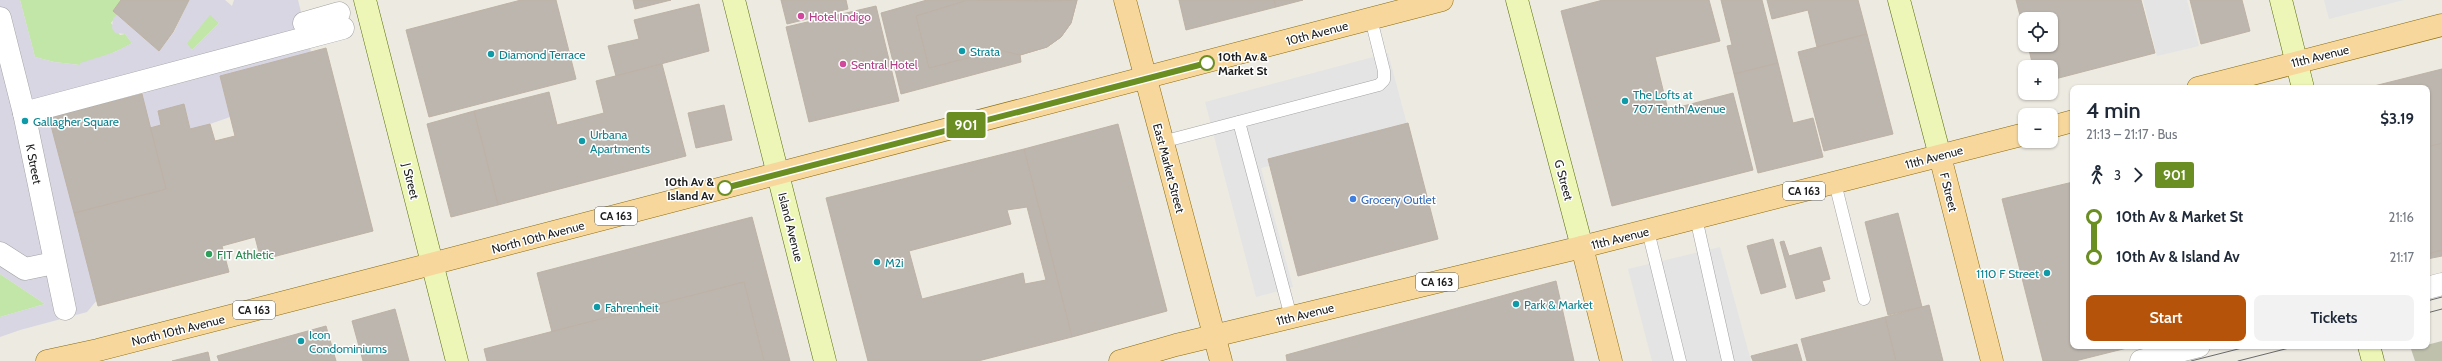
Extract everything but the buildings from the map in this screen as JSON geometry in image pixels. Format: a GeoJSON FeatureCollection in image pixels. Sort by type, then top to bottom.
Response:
{"type":"FeatureCollection","features":[{"type":"Feature","properties":{"kind":"main road","name":"J Street"},"geometry":{"type":"LineString","coordinates":[[365,0],[457,361]]}},
{"type":"Feature","properties":{"kind":"main road","name":"Island Avenue"},"geometry":{"type":"LineString","coordinates":[[734,0],[825,361]]}},
{"type":"Feature","properties":{"kind":"main road","name":"East Market Street"},"geometry":{"type":"LineString","coordinates":[[1125,0],[1221,361]]}},
{"type":"Feature","properties":{"kind":"main road","name":"10th Avenue"},"geometry":{"type":"LineString","coordinates":[[1145,79],[1442,0]]}},
{"type":"Feature","properties":{"kind":"main road","name":"G Street"},"geometry":{"type":"LineString","coordinates":[[1517,0],[1611,361]]}},
{"type":"Feature","properties":{"kind":"main road","name":"F Street"},"geometry":{"type":"LineString","coordinates":[[1899,0],[1992,361]]}},
{"type":"Feature","properties":{"kind":"main road"},"geometry":{"type":"LineString","coordinates":[[2280,0],[2302,85]]}},
{"type":"Feature","properties":{"kind":"main road","name":"11th Avenue"},"geometry":{"type":"LineString","coordinates":[[2209,85],[2442,25]]}},
{"type":"Feature","properties":{"kind":"main road","name":"North 10th Avenue"},"geometry":{"type":"LineString","coordinates":[[47,361],[77,358],[432,264],[1145,79]]}},
{"type":"Feature","properties":{"kind":"main road"},"geometry":{"type":"LineString","coordinates":[[2058,125],[2070,122]]}},
{"type":"Feature","properties":{"kind":"main road","name":"11th Avenue"},"geometry":{"type":"LineString","coordinates":[[1120,361],[1176,345],[1582,247],[2018,136]]}},
{"type":"Feature","properties":{"kind":"main road"},"geometry":{"type":"LineString","coordinates":[[2370,349],[2373,361]]}},
{"type":"Feature","properties":{"kind":"street","name":"K Street"},"geometry":{"type":"LineString","coordinates":[[0,18],[24,113],[54,263],[66,309]]}},
{"type":"Feature","properties":{"kind":"street"},"geometry":{"type":"LineString","coordinates":[[24,113],[341,21],[304,23]]}},
{"type":"Feature","properties":{"kind":"street"},"geometry":{"type":"LineString","coordinates":[[0,253],[25,269],[54,263]]}},
{"type":"Feature","properties":{"kind":"street"},"geometry":{"type":"LineString","coordinates":[[2430,287],[2442,284]]}},
{"type":"Feature","properties":{"kind":"street"},"geometry":{"type":"LineString","coordinates":[[2141,361],[2187,349]]}},
{"type":"Feature","properties":{"kind":"lane"},"geometry":{"type":"LineString","coordinates":[[1162,142],[1379,85],[1384,80],[1384,71],[1371,19]]}},
{"type":"Feature","properties":{"kind":"lane"},"geometry":{"type":"LineString","coordinates":[[1239,122],[1291,317]]}},
{"type":"Feature","properties":{"kind":"lane"},"geometry":{"type":"LineString","coordinates":[[1835,183],[1864,299]]}},
{"type":"Feature","properties":{"kind":"lane"},"geometry":{"type":"LineString","coordinates":[[1696,218],[1728,361]]}},
{"type":"Feature","properties":{"kind":"lane"},"geometry":{"type":"LineString","coordinates":[[1648,230],[1680,361]]}},
{"type":"Feature","properties":{"kind":"shaded area","name":"Gallagher Square"},"geometry":{"type":"Polygon","coordinates":[[[0,0],[20,0],[35,57],[54,62],[80,65],[80,63],[115,52],[132,43],[125,34],[115,33],[112,28],[113,18],[117,15],[159,51],[174,32],[189,0],[225,0],[232,6],[234,0],[298,0],[311,52],[220,76],[230,117],[190,129],[184,105],[158,111],[161,125],[150,128],[141,94],[50,118],[97,300],[87,312],[20,330],[0,337],[0,317],[45,304],[0,274],[0,0]],[[210,15],[187,43],[192,50],[219,23],[210,15]]]}},
{"type":"Feature","properties":{"kind":"shaded area"},"geometry":{"type":"Polygon","coordinates":[[[2143,0],[2187,0],[2199,46],[2157,56],[2143,0]]]}},
{"type":"Feature","properties":{"kind":"shaded area"},"geometry":{"type":"Polygon","coordinates":[[[2324,0],[2404,0],[2329,19],[2324,0]]]}},
{"type":"Feature","properties":{"kind":"shaded area"},"geometry":{"type":"Polygon","coordinates":[[[1388,53],[1408,128],[1261,168],[1293,287],[1256,297],[1205,102],[1388,53]]]}},
{"type":"Feature","properties":{"kind":"shaded area"},"geometry":{"type":"Polygon","coordinates":[[[1720,247],[1751,361],[1652,361],[1628,269],[1720,247]]]}},
{"type":"Feature","properties":{"kind":"shaded area"},"geometry":{"type":"Polygon","coordinates":[[[2442,341],[2442,361],[2415,361],[2411,349],[2430,349],[2430,344],[2442,341]]]}},
{"type":"Feature","properties":{"kind":"green space"},"geometry":{"type":"Polygon","coordinates":[[[20,0],[121,0],[117,15],[111,23],[120,35],[125,34],[132,43],[112,53],[80,65],[54,62],[35,57],[20,0]]]}},
{"type":"Feature","properties":{"kind":"green space"},"geometry":{"type":"Polygon","coordinates":[[[210,14],[219,23],[192,50],[186,44],[210,14]]]}},
{"type":"Feature","properties":{"kind":"green space"},"geometry":{"type":"Polygon","coordinates":[[[0,274],[45,304],[0,317],[0,274]]]}},
{"type":"Feature","properties":{"kind":"tram line"},"geometry":{"type":"LineString","coordinates":[[2430,300],[2442,297]]}},
{"type":"Feature","properties":{"kind":"tram line"},"geometry":{"type":"LineString","coordinates":[[2430,312],[2442,309]]}},
{"type":"Feature","properties":{"kind":"tram line"},"geometry":{"type":"LineString","coordinates":[[2191,361],[2238,349]]}},
{"type":"Feature","properties":{"kind":"tram line"},"geometry":{"type":"LineString","coordinates":[[2238,361],[2285,349]]}},
{"type":"Feature","properties":{"kind":"bus line","name":"901"},"geometry":{"type":"LineString","coordinates":[[725,188],[1207,63]]}},
{"type":"Feature","properties":{"kind":"place","name":"Hotel Indigo"},"geometry":{"type":"Point","coordinates":[801,16]}},
{"type":"Feature","properties":{"kind":"place","name":"Strata"},"geometry":{"type":"Point","coordinates":[962,51]}},
{"type":"Feature","properties":{"kind":"place","name":"Diamond Terrace"},"geometry":{"type":"Point","coordinates":[491,54]}},
{"type":"Feature","properties":{"kind":"place","name":"10th Av & Market St"},"geometry":{"type":"Point","coordinates":[1207,63]}},
{"type":"Feature","properties":{"kind":"place","name":"Sentral Hotel"},"geometry":{"type":"Point","coordinates":[843,64]}},
{"type":"Feature","properties":{"kind":"place","name":"The Lofts at 707 Tenth Avenue"},"geometry":{"type":"Point","coordinates":[1625,101]}},
{"type":"Feature","properties":{"kind":"place","name":"Gallagher Square"},"geometry":{"type":"Point","coordinates":[25,121]}},
{"type":"Feature","properties":{"kind":"place","name":"Urbana Apartments"},"geometry":{"type":"Point","coordinates":[582,141]}},
{"type":"Feature","properties":{"kind":"place","name":"10th Av & Island Av"},"geometry":{"type":"Point","coordinates":[725,188]}},
{"type":"Feature","properties":{"kind":"place","name":"Grocery Outlet"},"geometry":{"type":"Point","coordinates":[1353,199]}},
{"type":"Feature","properties":{"kind":"place","name":"FIT Athletic"},"geometry":{"type":"Point","coordinates":[209,254]}},
{"type":"Feature","properties":{"kind":"place","name":"M2i"},"geometry":{"type":"Point","coordinates":[877,262]}},
{"type":"Feature","properties":{"kind":"place","name":"1110 F Street"},"geometry":{"type":"Point","coordinates":[2047,273]}},
{"type":"Feature","properties":{"kind":"place","name":"Park & Market"},"geometry":{"type":"Point","coordinates":[1516,304]}},
{"type":"Feature","properties":{"kind":"place","name":"Fahrenheit"},"geometry":{"type":"Point","coordinates":[597,307]}},
{"type":"Feature","properties":{"kind":"place","name":"Icon Condominiums"},"geometry":{"type":"Point","coordinates":[301,341]}}]}
